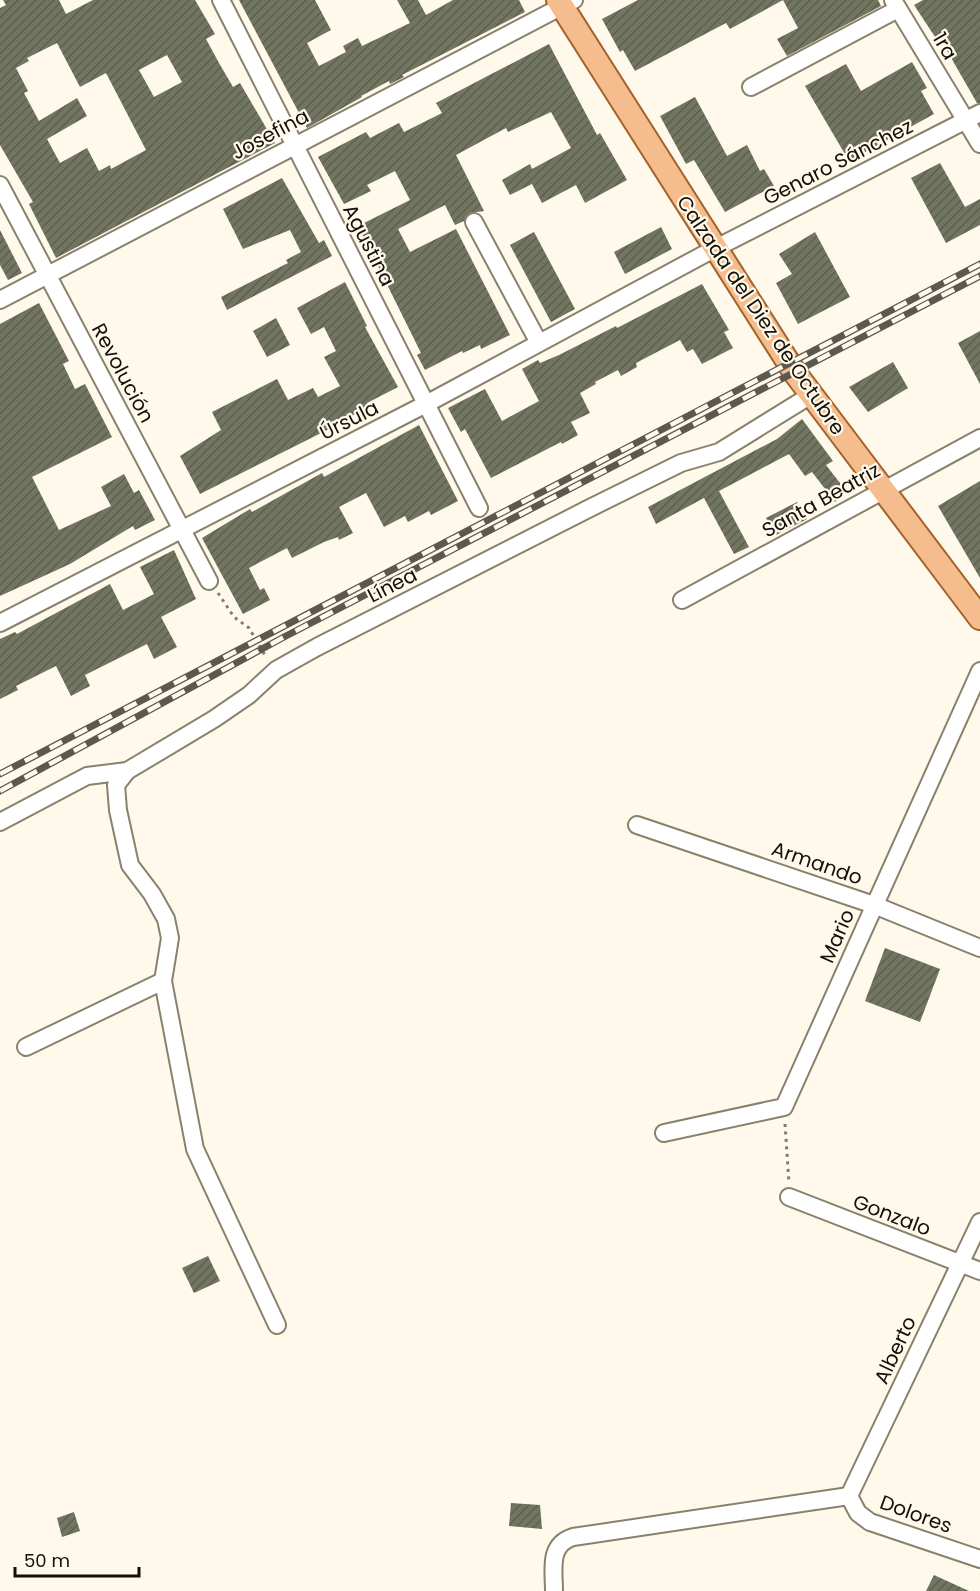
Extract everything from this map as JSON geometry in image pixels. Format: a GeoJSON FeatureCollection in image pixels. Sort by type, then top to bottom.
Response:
{"type":"FeatureCollection","features":[{"type":"Feature","properties":{"kind":"main road","name":"Calzada del Diez de Octubre"},"geometry":{"type":"LineString","coordinates":[[564,2],[714,249],[811,395],[980,618]]}},
{"type":"Feature","properties":{"kind":"street","name":"Agustina"},"geometry":{"type":"LineString","coordinates":[[221,0],[479,508]]}},
{"type":"Feature","properties":{"kind":"street","name":"Josefina"},"geometry":{"type":"LineString","coordinates":[[0,300],[564,2]]}},
{"type":"Feature","properties":{"kind":"street"},"geometry":{"type":"LineString","coordinates":[[751,87],[896,4]]}},
{"type":"Feature","properties":{"kind":"street","name":"1ra"},"geometry":{"type":"LineString","coordinates":[[896,4],[973,117],[980,144]]}},
{"type":"Feature","properties":{"kind":"street","name":"Genaro Sánchez"},"geometry":{"type":"LineString","coordinates":[[714,249],[973,117]]}},
{"type":"Feature","properties":{"kind":"street","name":"Revolución"},"geometry":{"type":"LineString","coordinates":[[0,185],[209,581]]}},
{"type":"Feature","properties":{"kind":"street"},"geometry":{"type":"LineString","coordinates":[[474,222],[539,343]]}},
{"type":"Feature","properties":{"kind":"street","name":"Úrsula"},"geometry":{"type":"LineString","coordinates":[[0,623],[426,404],[714,249]]}},
{"type":"Feature","properties":{"kind":"street","name":"Línea"},"geometry":{"type":"LineString","coordinates":[[0,822],[87,776],[127,771],[249,696],[276,670],[681,463],[719,452],[811,395]]}},
{"type":"Feature","properties":{"kind":"street","name":"Santa Beatriz"},"geometry":{"type":"LineString","coordinates":[[682,600],[980,438]]}},
{"type":"Feature","properties":{"kind":"street","name":"Mario"},"geometry":{"type":"LineString","coordinates":[[784,1107],[980,671]]}},
{"type":"Feature","properties":{"kind":"street"},"geometry":{"type":"LineString","coordinates":[[127,771],[116,785],[118,810],[130,865],[152,894],[166,919],[170,938],[163,981],[195,1149],[277,1325]]}},
{"type":"Feature","properties":{"kind":"street","name":"Armando"},"geometry":{"type":"LineString","coordinates":[[637,825],[874,905],[980,948]]}},
{"type":"Feature","properties":{"kind":"street"},"geometry":{"type":"LineString","coordinates":[[26,1047],[163,981]]}},
{"type":"Feature","properties":{"kind":"street"},"geometry":{"type":"LineString","coordinates":[[664,1133],[784,1107]]}},
{"type":"Feature","properties":{"kind":"street","name":"Gonzalo"},"geometry":{"type":"LineString","coordinates":[[789,1197],[980,1271]]}},
{"type":"Feature","properties":{"kind":"street","name":"Alberto"},"geometry":{"type":"LineString","coordinates":[[849,1496],[980,1222]]}},
{"type":"Feature","properties":{"kind":"street"},"geometry":{"type":"LineString","coordinates":[[554,1591],[554,1551],[564,1539],[849,1496]]}},
{"type":"Feature","properties":{"kind":"street","name":"Dolores"},"geometry":{"type":"LineString","coordinates":[[849,1496],[858,1513],[870,1522],[980,1559]]}},
{"type":"Feature","properties":{"kind":"path"},"geometry":{"type":"LineString","coordinates":[[209,581],[234,617],[249,628],[276,670]]}},
{"type":"Feature","properties":{"kind":"path"},"geometry":{"type":"LineString","coordinates":[[784,1107],[789,1197]]}},
{"type":"Feature","properties":{"kind":"building"},"geometry":{"type":"Polygon","coordinates":[[[3,0],[59,0],[66,14],[93,0],[195,0],[215,34],[206,39],[219,63],[233,87],[240,83],[275,143],[56,258],[29,204],[33,202],[0,145],[0,8],[6,5],[3,0]],[[57,43],[27,58],[29,61],[16,68],[28,91],[24,93],[39,121],[77,98],[87,116],[47,139],[60,163],[87,148],[99,171],[110,165],[111,169],[146,150],[106,73],[80,87],[57,43]],[[167,55],[139,70],[154,97],[182,82],[167,55]]]}},
{"type":"Feature","properties":{"kind":"building"},"geometry":{"type":"Polygon","coordinates":[[[239,0],[315,0],[331,30],[307,43],[319,66],[346,52],[343,46],[358,38],[362,46],[410,23],[397,0],[418,0],[426,15],[453,0],[519,0],[525,12],[402,75],[404,77],[390,84],[389,81],[307,128],[239,0]]]}},
{"type":"Feature","properties":{"kind":"building"},"geometry":{"type":"Polygon","coordinates":[[[638,0],[783,0],[730,29],[726,23],[635,71],[623,50],[620,52],[602,19],[638,0]]]}},
{"type":"Feature","properties":{"kind":"building"},"geometry":{"type":"Polygon","coordinates":[[[783,0],[878,0],[881,6],[787,56],[777,39],[798,28],[783,0]]]}},
{"type":"Feature","properties":{"kind":"building"},"geometry":{"type":"Polygon","coordinates":[[[923,0],[980,0],[980,103],[977,103],[942,42],[939,43],[914,5],[923,0]]]}},
{"type":"Feature","properties":{"kind":"building"},"geometry":{"type":"Polygon","coordinates":[[[549,44],[597,135],[600,133],[627,180],[585,203],[576,185],[542,203],[532,184],[510,195],[502,180],[530,164],[532,169],[571,148],[551,112],[508,132],[506,128],[456,155],[484,211],[470,213],[464,221],[455,225],[445,205],[398,229],[410,252],[456,229],[510,335],[481,349],[480,345],[463,353],[462,351],[425,370],[417,355],[421,353],[358,226],[410,200],[395,171],[367,185],[371,191],[344,204],[318,157],[366,132],[370,138],[399,123],[404,132],[442,113],[436,103],[549,44]]]}},
{"type":"Feature","properties":{"kind":"building"},"geometry":{"type":"Polygon","coordinates":[[[912,62],[927,88],[921,91],[934,114],[849,161],[805,86],[846,64],[861,91],[912,62]]]}},
{"type":"Feature","properties":{"kind":"building"},"geometry":{"type":"Polygon","coordinates":[[[695,97],[727,156],[747,145],[760,171],[764,169],[774,186],[725,212],[694,160],[686,164],[660,116],[695,97]]]}},
{"type":"Feature","properties":{"kind":"building"},"geometry":{"type":"Polygon","coordinates":[[[940,163],[965,207],[980,199],[980,225],[946,243],[911,178],[940,163]]]}},
{"type":"Feature","properties":{"kind":"building"},"geometry":{"type":"Polygon","coordinates":[[[282,178],[319,243],[324,240],[332,256],[227,310],[221,297],[288,263],[286,260],[301,252],[290,230],[243,249],[223,209],[282,178]]]}},
{"type":"Feature","properties":{"kind":"building"},"geometry":{"type":"Polygon","coordinates":[[[661,227],[672,249],[625,274],[614,252],[661,227]]]}},
{"type":"Feature","properties":{"kind":"building"},"geometry":{"type":"Polygon","coordinates":[[[0,230],[22,273],[8,280],[0,265],[0,230]]]}},
{"type":"Feature","properties":{"kind":"building"},"geometry":{"type":"Polygon","coordinates":[[[534,232],[575,309],[551,322],[510,245],[534,232]]]}},
{"type":"Feature","properties":{"kind":"building"},"geometry":{"type":"Polygon","coordinates":[[[815,232],[850,297],[798,324],[776,283],[792,274],[779,254],[815,232]]]}},
{"type":"Feature","properties":{"kind":"building"},"geometry":{"type":"Polygon","coordinates":[[[345,282],[367,326],[365,327],[398,387],[367,403],[369,406],[352,416],[354,419],[340,426],[339,424],[200,494],[180,456],[221,430],[212,412],[277,379],[288,400],[313,388],[318,397],[340,386],[324,357],[336,351],[324,327],[311,334],[297,308],[345,282]]]}},
{"type":"Feature","properties":{"kind":"building"},"geometry":{"type":"Polygon","coordinates":[[[702,284],[729,330],[724,332],[733,348],[702,364],[693,349],[687,352],[680,340],[636,363],[637,367],[621,376],[618,370],[595,382],[596,384],[580,393],[590,413],[571,422],[578,435],[491,478],[465,429],[461,432],[448,408],[485,389],[502,421],[539,401],[522,369],[538,360],[540,363],[559,355],[616,326],[617,328],[702,284]]]}},
{"type":"Feature","properties":{"kind":"building"},"geometry":{"type":"Polygon","coordinates":[[[39,303],[69,361],[63,364],[75,389],[85,384],[112,437],[32,477],[59,530],[111,506],[101,487],[124,474],[134,493],[139,490],[155,520],[135,530],[133,526],[70,564],[0,596],[0,324],[39,303]]]}},
{"type":"Feature","properties":{"kind":"building"},"geometry":{"type":"Polygon","coordinates":[[[276,318],[290,345],[267,357],[253,331],[276,318]]]}},
{"type":"Feature","properties":{"kind":"building"},"geometry":{"type":"Polygon","coordinates":[[[980,331],[980,384],[958,343],[980,331]]]}},
{"type":"Feature","properties":{"kind":"building"},"geometry":{"type":"Polygon","coordinates":[[[893,362],[908,388],[868,412],[849,387],[893,362]]]}},
{"type":"Feature","properties":{"kind":"building"},"geometry":{"type":"Polygon","coordinates":[[[802,419],[833,461],[826,465],[847,492],[835,502],[812,472],[805,476],[789,454],[719,491],[749,547],[734,554],[704,498],[656,524],[648,507],[777,439],[802,419]]]}},
{"type":"Feature","properties":{"kind":"building"},"geometry":{"type":"Polygon","coordinates":[[[419,425],[458,501],[431,515],[429,511],[408,522],[405,516],[384,527],[366,493],[339,507],[353,533],[339,540],[338,537],[324,542],[292,558],[287,548],[249,568],[260,590],[264,588],[270,600],[243,614],[202,538],[250,509],[252,512],[322,473],[324,477],[419,425]]]}},
{"type":"Feature","properties":{"kind":"building"},"geometry":{"type":"Polygon","coordinates":[[[980,481],[980,578],[938,506],[980,481]]]}},
{"type":"Feature","properties":{"kind":"building"},"geometry":{"type":"Polygon","coordinates":[[[797,502],[807,519],[776,535],[766,518],[797,502]]]}},
{"type":"Feature","properties":{"kind":"building"},"geometry":{"type":"Polygon","coordinates":[[[174,550],[196,599],[161,617],[177,647],[154,659],[147,644],[85,675],[90,686],[71,696],[56,666],[16,686],[18,690],[0,699],[0,639],[15,632],[17,634],[110,584],[123,610],[154,594],[140,567],[174,550]]]}},
{"type":"Feature","properties":{"kind":"building"},"geometry":{"type":"Polygon","coordinates":[[[885,948],[940,969],[920,1022],[865,1001],[885,948]]]}},
{"type":"Feature","properties":{"kind":"building"},"geometry":{"type":"Polygon","coordinates":[[[208,1256],[220,1281],[194,1293],[182,1268],[208,1256]]]}},
{"type":"Feature","properties":{"kind":"building"},"geometry":{"type":"Polygon","coordinates":[[[511,1503],[540,1505],[542,1529],[509,1526],[511,1503]]]}},
{"type":"Feature","properties":{"kind":"building"},"geometry":{"type":"Polygon","coordinates":[[[74,1512],[80,1531],[62,1537],[57,1518],[74,1512]]]}},
{"type":"Feature","properties":{"kind":"building"},"geometry":{"type":"Polygon","coordinates":[[[934,1575],[969,1591],[926,1591],[934,1575]]]}},
{"type":"Feature","properties":{"kind":"railway"},"geometry":{"type":"LineString","coordinates":[[0,774],[980,264]]}},
{"type":"Feature","properties":{"kind":"railway"},"geometry":{"type":"LineString","coordinates":[[0,791],[284,637],[980,276]]}}]}
